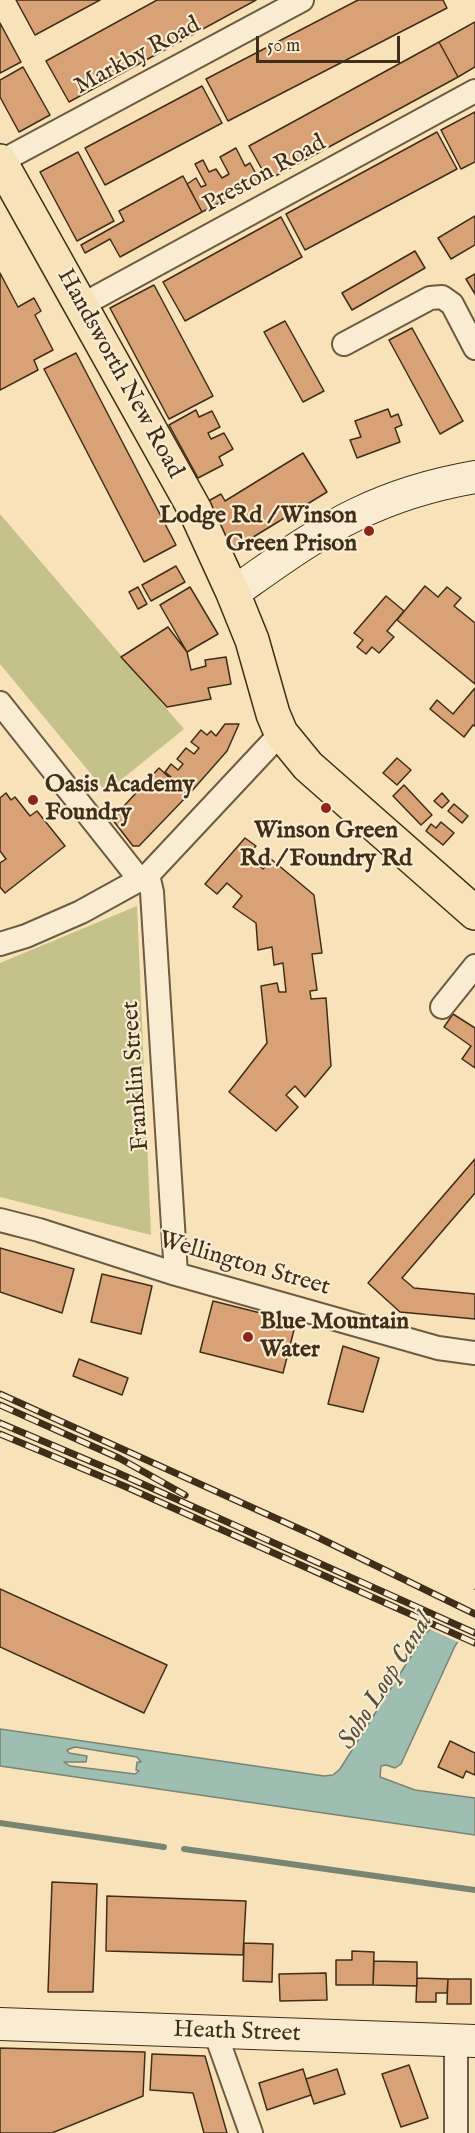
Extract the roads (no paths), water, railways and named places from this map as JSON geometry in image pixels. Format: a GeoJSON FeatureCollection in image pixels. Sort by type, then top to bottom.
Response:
{"type":"FeatureCollection","features":[{"type":"Feature","properties":{"kind":"main road","name":"Handsworth New Road"},"geometry":{"type":"LineString","coordinates":[[0,162],[195,510],[252,640],[281,733]]}},
{"type":"Feature","properties":{"kind":"main road"},"geometry":{"type":"LineString","coordinates":[[233,593],[297,549],[357,514],[438,484],[475,477]]}},
{"type":"Feature","properties":{"kind":"main road"},"geometry":{"type":"LineString","coordinates":[[281,733],[308,766],[475,913]]}},
{"type":"Feature","properties":{"kind":"main road","name":"Heath Street"},"geometry":{"type":"LineString","coordinates":[[0,2024],[465,2040]]}},
{"type":"Feature","properties":{"kind":"street","name":"Markby Road"},"geometry":{"type":"LineString","coordinates":[[0,162],[302,0]]}},
{"type":"Feature","properties":{"kind":"street","name":"Preston Road"},"geometry":{"type":"LineString","coordinates":[[82,305],[475,91]]}},
{"type":"Feature","properties":{"kind":"street"},"geometry":{"type":"LineString","coordinates":[[344,345],[430,298],[442,297],[453,303],[475,348]]}},
{"type":"Feature","properties":{"kind":"street"},"geometry":{"type":"LineString","coordinates":[[0,703],[144,877]]}},
{"type":"Feature","properties":{"kind":"street"},"geometry":{"type":"LineString","coordinates":[[0,944],[26,936],[81,912],[144,877],[281,733]]}},
{"type":"Feature","properties":{"kind":"street","name":"Franklin Street"},"geometry":{"type":"LineString","coordinates":[[144,877],[152,892],[176,1274]]}},
{"type":"Feature","properties":{"kind":"street"},"geometry":{"type":"LineString","coordinates":[[442,1007],[475,966]]}},
{"type":"Feature","properties":{"kind":"street","name":"Wellington Street"},"geometry":{"type":"LineString","coordinates":[[0,1220],[39,1230],[176,1274],[438,1348],[475,1353]]}},
{"type":"Feature","properties":{"kind":"street"},"geometry":{"type":"LineString","coordinates":[[215,2032],[251,2133]]}},
{"type":"Feature","properties":{"kind":"street"},"geometry":{"type":"LineString","coordinates":[[456,2133],[465,2040]]}},
{"type":"Feature","properties":{"kind":"waterway"},"geometry":{"type":"LineString","coordinates":[[0,1823],[164,1847]]}},
{"type":"Feature","properties":{"kind":"waterway"},"geometry":{"type":"LineString","coordinates":[[184,1849],[475,1890]]}},
{"type":"Feature","properties":{"kind":"railway"},"geometry":{"type":"LineString","coordinates":[[0,1394],[313,1535],[475,1614]]}},
{"type":"Feature","properties":{"kind":"railway"},"geometry":{"type":"LineString","coordinates":[[0,1405],[119,1458],[185,1495]]}},
{"type":"Feature","properties":{"kind":"railway"},"geometry":{"type":"LineString","coordinates":[[0,1423],[118,1473],[475,1633]]}},
{"type":"Feature","properties":{"kind":"railway"},"geometry":{"type":"LineString","coordinates":[[0,1434],[124,1486],[475,1643]]}},
{"type":"Feature","properties":{"kind":"place","name":"Lodge Rd / Winson Green Prison"},"geometry":{"type":"Point","coordinates":[369,531]}},
{"type":"Feature","properties":{"kind":"place","name":"Oasis Academy Foundry"},"geometry":{"type":"Point","coordinates":[33,800]}},
{"type":"Feature","properties":{"kind":"place","name":"Winson Green Rd / Foundry Rd"},"geometry":{"type":"Point","coordinates":[326,808]}},
{"type":"Feature","properties":{"kind":"place","name":"Blue Mountain Water"},"geometry":{"type":"Point","coordinates":[248,1337]}},
{"type":"Feature","properties":{"kind":"water label","name":"Soho Loop Canal"},"geometry":{"type":"Point","coordinates":[387,1682]}}]}
